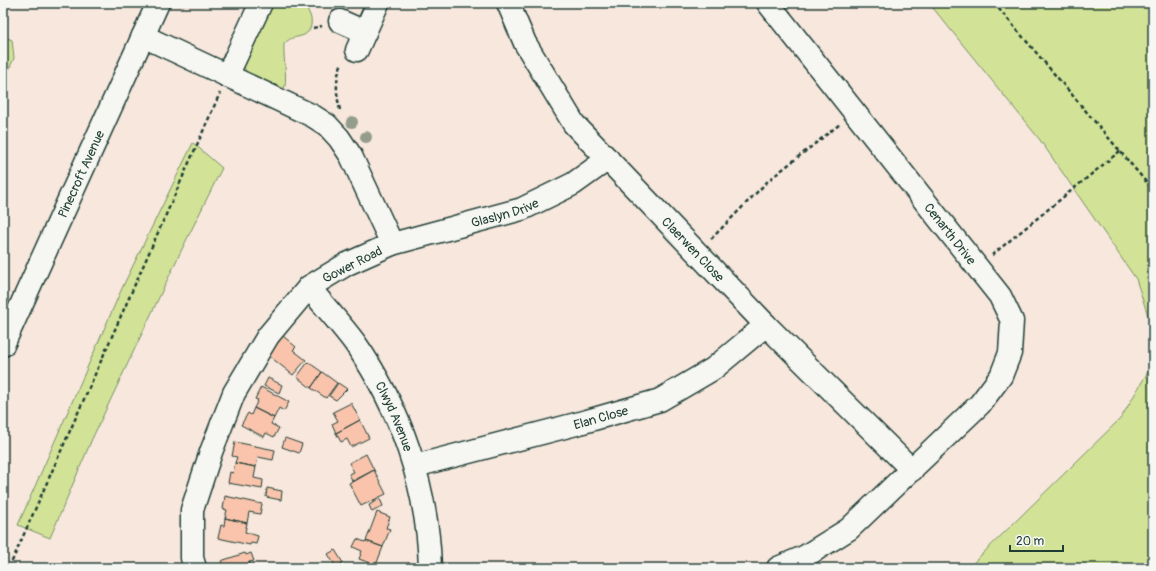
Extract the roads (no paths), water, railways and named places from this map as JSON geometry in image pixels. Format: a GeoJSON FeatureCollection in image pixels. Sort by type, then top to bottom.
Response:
{"type":"FeatureCollection","features":[{"type":"Feature","properties":{"kind":"street","name":"Pinecroft Avenue"},"geometry":{"type":"LineString","coordinates":[[3,345],[158,3]]}},
{"type":"Feature","properties":{"kind":"street"},"geometry":{"type":"LineString","coordinates":[[227,76],[261,3]]}},
{"type":"Feature","properties":{"kind":"street"},"geometry":{"type":"LineString","coordinates":[[340,21],[361,41],[378,3]]}},
{"type":"Feature","properties":{"kind":"street","name":"Claerwen Close"},"geometry":{"type":"LineString","coordinates":[[508,3],[525,43],[574,124],[766,325],[912,470]]}},
{"type":"Feature","properties":{"kind":"street","name":"Cenarth Drive"},"geometry":{"type":"LineString","coordinates":[[768,3],[1000,296],[1012,321],[1010,353],[1001,376],[980,404],[850,529],[804,557],[778,568]]}},
{"type":"Feature","properties":{"kind":"street","name":"Gower Road"},"geometry":{"type":"LineString","coordinates":[[143,36],[313,116],[327,125],[339,138],[351,156],[392,244],[346,264],[309,287],[268,336],[234,393],[211,452],[192,510],[192,558],[195,568]]}},
{"type":"Feature","properties":{"kind":"street","name":"Glaslyn Drive"},"geometry":{"type":"LineString","coordinates":[[392,244],[522,209],[572,184],[608,160]]}},
{"type":"Feature","properties":{"kind":"street","name":"Clwyd Avenue"},"geometry":{"type":"LineString","coordinates":[[309,287],[354,342],[373,370],[396,415],[414,466],[429,543],[430,568]]}},
{"type":"Feature","properties":{"kind":"street","name":"Elan Close"},"geometry":{"type":"LineString","coordinates":[[414,466],[580,423],[660,400],[713,369],[766,325]]}}]}
